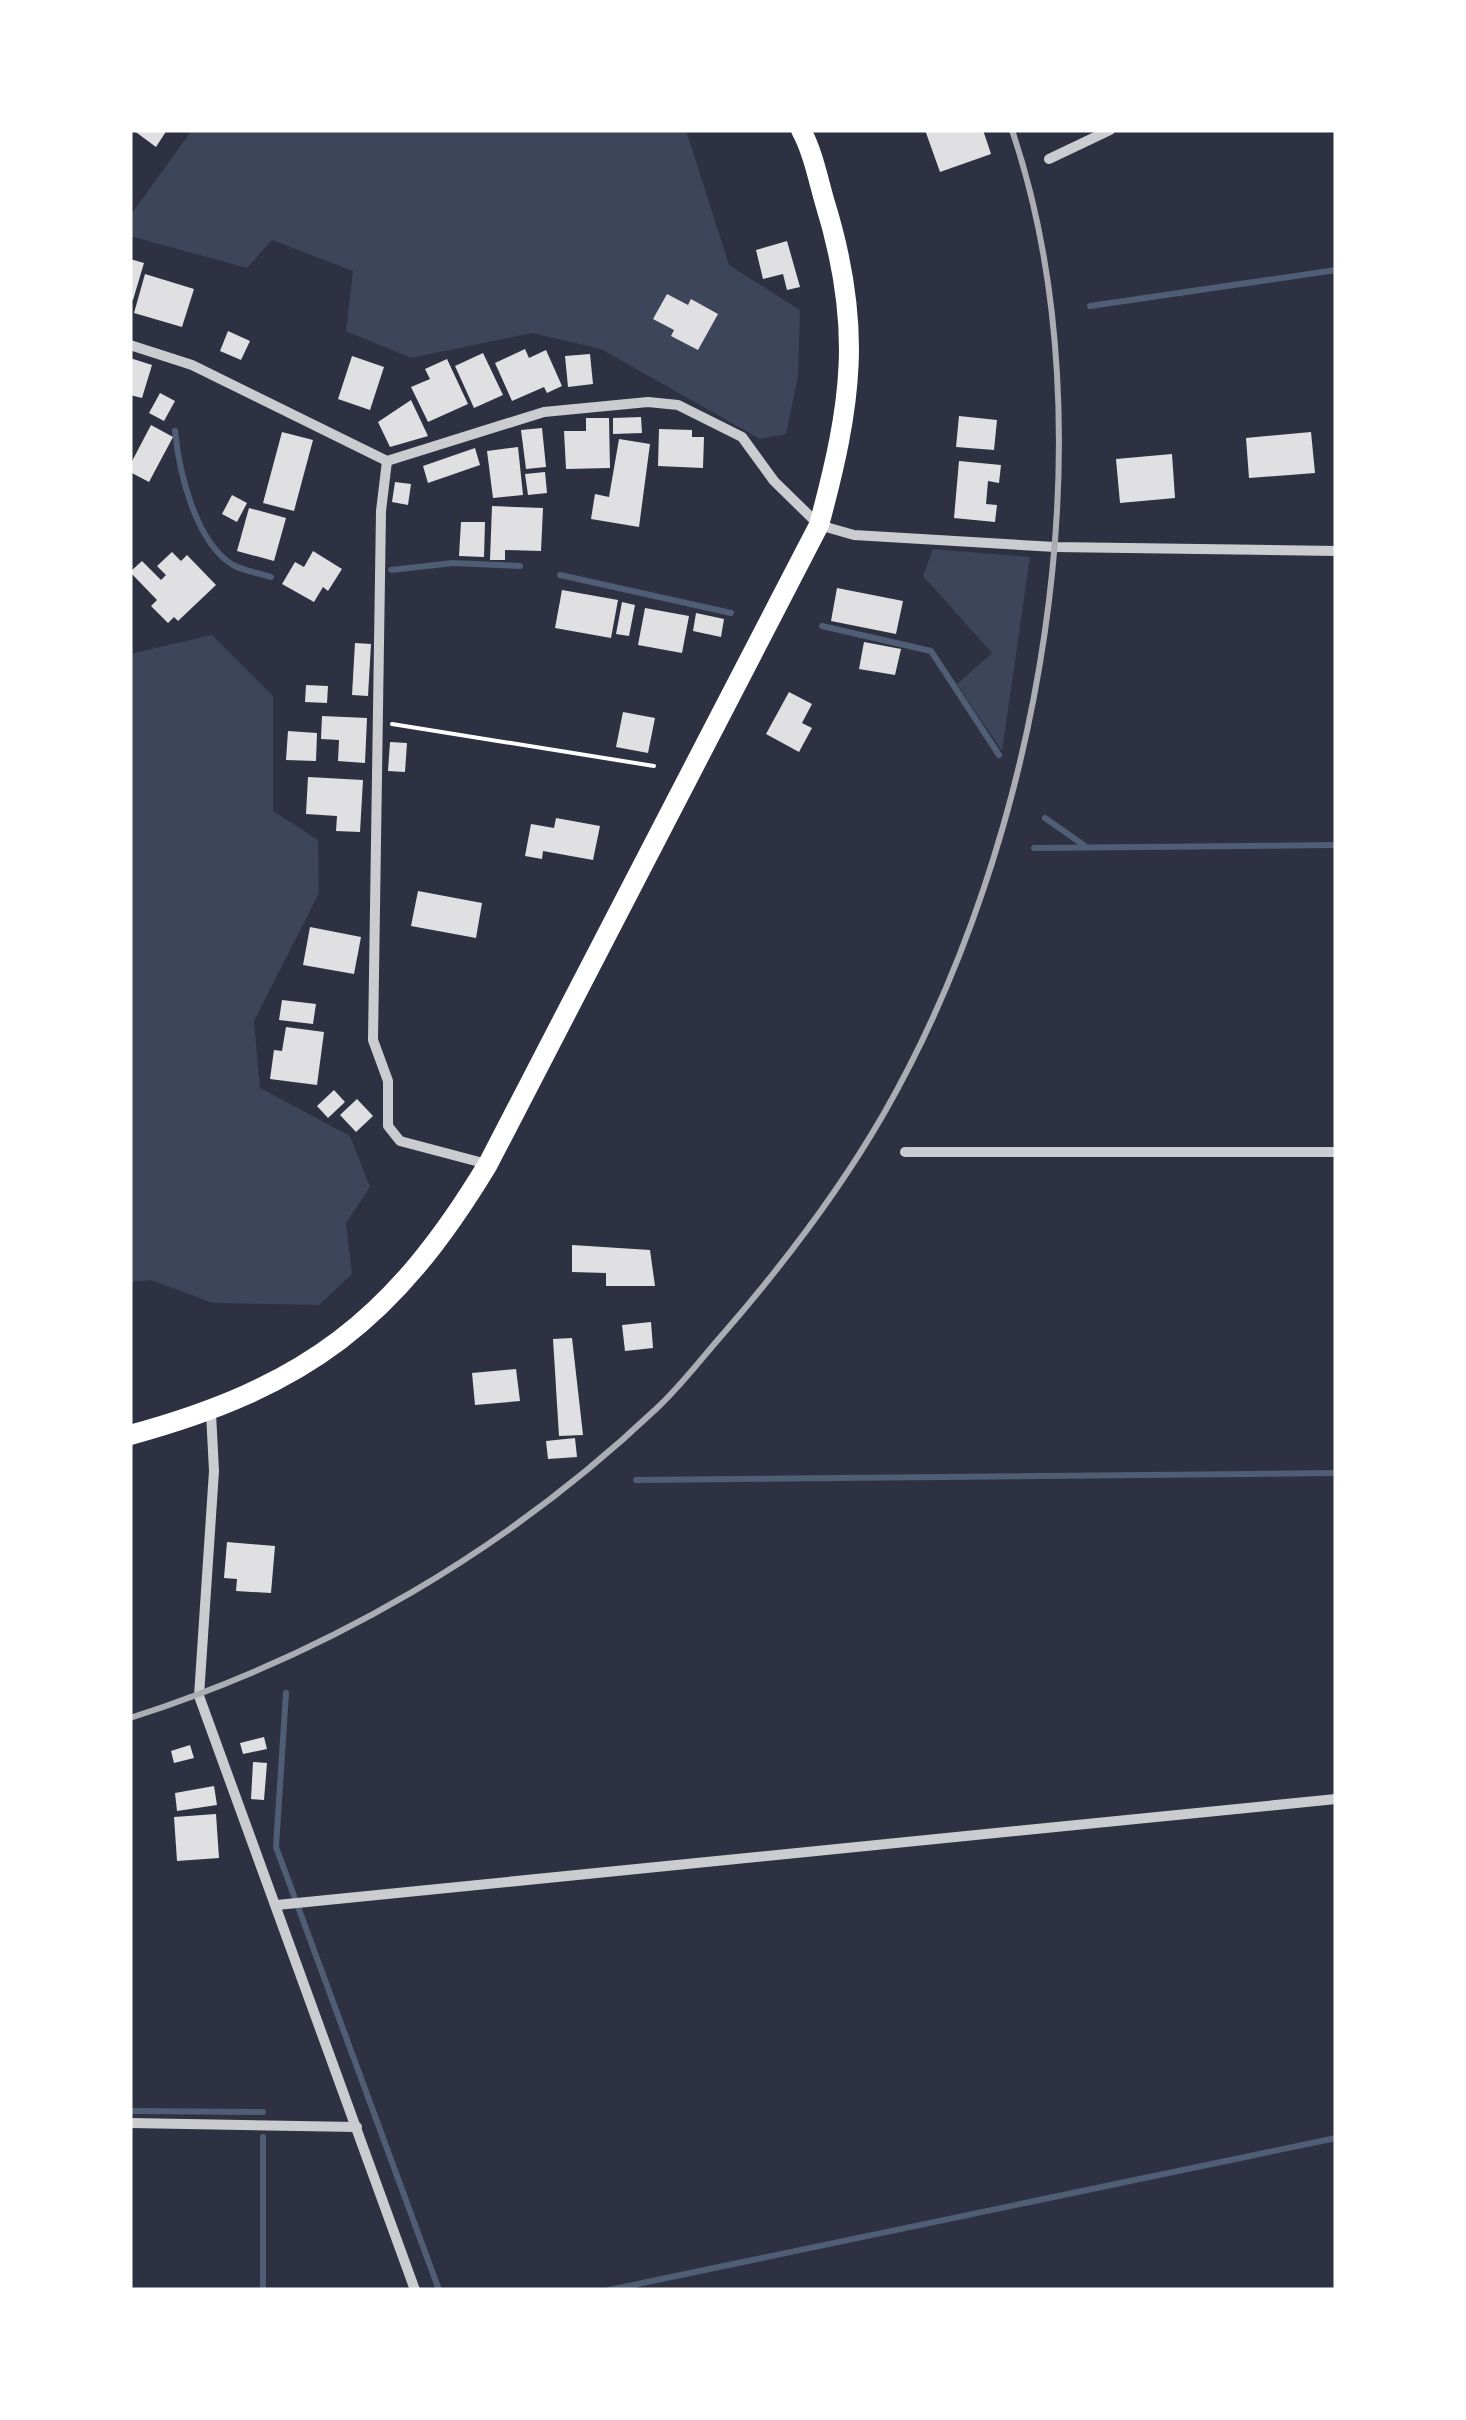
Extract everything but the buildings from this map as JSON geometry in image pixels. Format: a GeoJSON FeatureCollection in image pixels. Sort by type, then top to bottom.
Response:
{"type":"FeatureCollection","features":[{"type":"Feature","properties":{"kind":"highway"},"geometry":{"type":"LineString","coordinates":[[130,1435],[210,1413],[293,1372],[352,1333],[406,1282],[453,1223],[488,1164],[818,524],[844,432],[852,355],[844,262],[802,130]]}},
{"type":"Feature","properties":{"kind":"street"},"geometry":{"type":"LineString","coordinates":[[1049,159],[1110,130]]}},
{"type":"Feature","properties":{"kind":"street"},"geometry":{"type":"LineString","coordinates":[[130,345],[192,366],[387,460],[544,412],[589,405],[678,405],[742,437],[774,482],[818,524],[854,536],[1055,547],[1336,551]]}},
{"type":"Feature","properties":{"kind":"street"},"geometry":{"type":"LineString","coordinates":[[387,460],[381,511],[373,1040],[388,1081],[388,1126],[400,1140],[488,1164]]}},
{"type":"Feature","properties":{"kind":"street"},"geometry":{"type":"LineString","coordinates":[[905,1152],[1336,1152]]}},
{"type":"Feature","properties":{"kind":"street"},"geometry":{"type":"LineString","coordinates":[[210,1413],[214,1472],[199,1696],[282,1904],[415,2290]]}},
{"type":"Feature","properties":{"kind":"street"},"geometry":{"type":"LineString","coordinates":[[282,1904],[1336,1799]]}},
{"type":"Feature","properties":{"kind":"street"},"geometry":{"type":"LineString","coordinates":[[130,2124],[357,2126]]}},
{"type":"Feature","properties":{"kind":"path"},"geometry":{"type":"LineString","coordinates":[[378,722],[654,766]]}},
{"type":"Feature","properties":{"kind":"shaded area"},"geometry":{"type":"Polygon","coordinates":[[[192,130],[686,130],[729,265],[800,310],[798,376],[786,434],[760,439],[601,349],[532,333],[411,358],[346,331],[353,271],[272,240],[247,268],[130,236],[130,216],[192,130]]]}},
{"type":"Feature","properties":{"kind":"shaded area"},"geometry":{"type":"Polygon","coordinates":[[[933,549],[1030,557],[1002,751],[957,684],[992,653],[923,576],[933,549]]]}},
{"type":"Feature","properties":{"kind":"shaded area"},"geometry":{"type":"Polygon","coordinates":[[[212,635],[273,696],[273,811],[318,840],[319,893],[254,1021],[260,1088],[350,1136],[370,1187],[346,1223],[352,1274],[319,1305],[213,1303],[151,1280],[130,1282],[130,654],[212,635]]]}},
{"type":"Feature","properties":{"kind":"waterway"},"geometry":{"type":"LineString","coordinates":[[1090,306],[1336,270]]}},
{"type":"Feature","properties":{"kind":"waterway"},"geometry":{"type":"LineString","coordinates":[[175,431],[185,485],[208,540],[233,565],[271,577]]}},
{"type":"Feature","properties":{"kind":"waterway"},"geometry":{"type":"LineString","coordinates":[[391,570],[453,563],[520,566]]}},
{"type":"Feature","properties":{"kind":"waterway"},"geometry":{"type":"LineString","coordinates":[[560,575],[731,613]]}},
{"type":"Feature","properties":{"kind":"waterway"},"geometry":{"type":"LineString","coordinates":[[822,626],[931,651],[999,755]]}},
{"type":"Feature","properties":{"kind":"waterway"},"geometry":{"type":"LineString","coordinates":[[1045,818],[1085,846]]}},
{"type":"Feature","properties":{"kind":"waterway"},"geometry":{"type":"LineString","coordinates":[[1034,848],[1336,845]]}},
{"type":"Feature","properties":{"kind":"waterway"},"geometry":{"type":"LineString","coordinates":[[636,1480],[1336,1473]]}},
{"type":"Feature","properties":{"kind":"waterway"},"geometry":{"type":"LineString","coordinates":[[286,1693],[276,1847],[439,2290]]}},
{"type":"Feature","properties":{"kind":"waterway"},"geometry":{"type":"LineString","coordinates":[[130,2111],[263,2112]]}},
{"type":"Feature","properties":{"kind":"waterway"},"geometry":{"type":"LineString","coordinates":[[263,2137],[263,2290]]}},
{"type":"Feature","properties":{"kind":"waterway"},"geometry":{"type":"LineString","coordinates":[[609,2290],[1336,2138]]}},
{"type":"Feature","properties":{"kind":"railway"},"geometry":{"type":"LineString","coordinates":[[130,1718],[274,1663],[343,1630],[475,1553],[598,1460],[674,1392],[767,1282],[828,1201],[883,1115],[938,1007],[984,888],[1020,763],[1045,633],[1057,502],[1057,373],[1042,248],[1012,130]]}}]}
